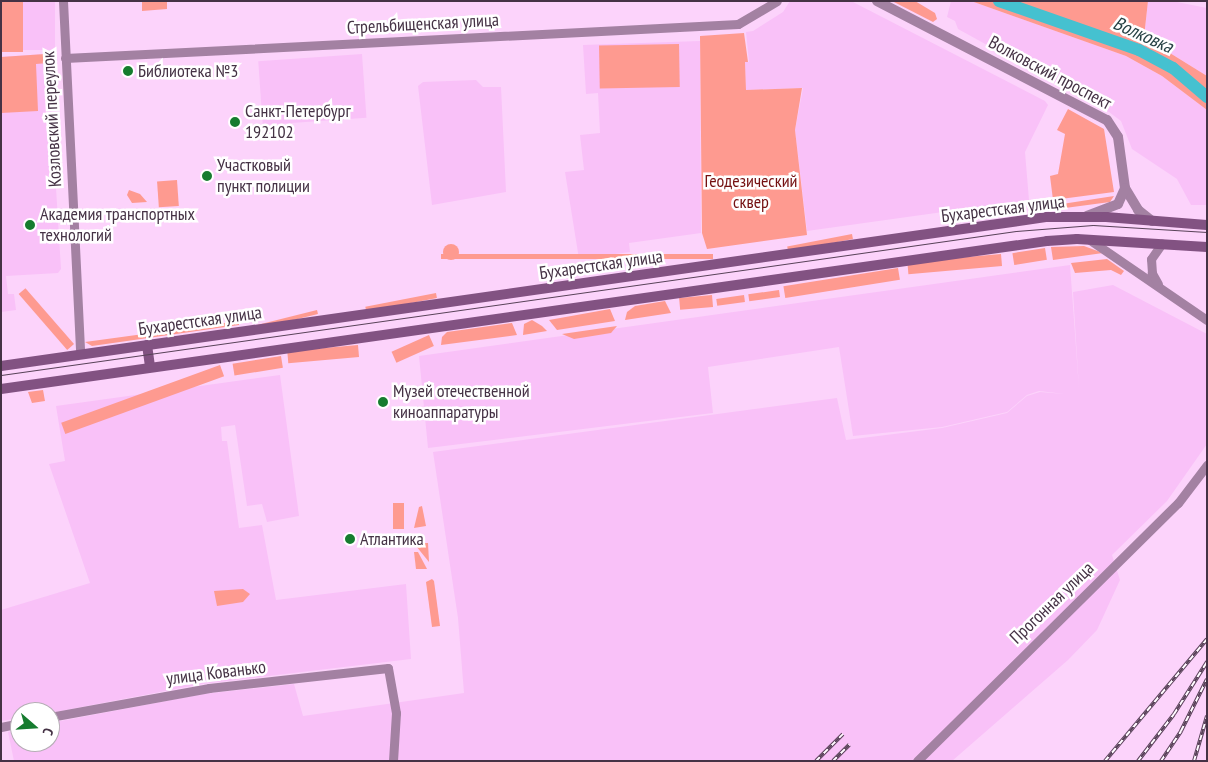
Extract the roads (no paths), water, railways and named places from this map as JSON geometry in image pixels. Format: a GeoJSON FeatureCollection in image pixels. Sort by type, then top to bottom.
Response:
{"type":"FeatureCollection","features":[{"type":"Feature","properties":{"kind":"main road","name":"Бухарестская улица"},"geometry":{"type":"LineString","coordinates":[[1,366],[1047,217],[1087,216],[1207,224]]}},
{"type":"Feature","properties":{"kind":"main road","name":"Бухарестская улица"},"geometry":{"type":"LineString","coordinates":[[1,389],[1005,246],[1090,240],[1207,246]]}},
{"type":"Feature","properties":{"kind":"main road"},"geometry":{"type":"LineString","coordinates":[[147,345],[150,367]]}},
{"type":"Feature","properties":{"kind":"street","name":"Козловский переулок"},"geometry":{"type":"LineString","coordinates":[[63,1],[80,354]]}},
{"type":"Feature","properties":{"kind":"street","name":"Стрельбищенская улица"},"geometry":{"type":"LineString","coordinates":[[65,58],[738,24],[777,1]]}},
{"type":"Feature","properties":{"kind":"street","name":"Волковский проспект"},"geometry":{"type":"LineString","coordinates":[[877,1],[1107,120],[1118,137],[1125,188],[1138,210],[1152,221]]}},
{"type":"Feature","properties":{"kind":"street"},"geometry":{"type":"LineString","coordinates":[[1087,216],[1118,204],[1125,188]]}},
{"type":"Feature","properties":{"kind":"street"},"geometry":{"type":"LineString","coordinates":[[1090,240],[1158,284],[1207,320]]}},
{"type":"Feature","properties":{"kind":"street"},"geometry":{"type":"LineString","coordinates":[[1158,284],[1150,268],[1151,259],[1162,244]]}},
{"type":"Feature","properties":{"kind":"street","name":"Прогонная улица"},"geometry":{"type":"LineString","coordinates":[[917,761],[1178,503],[1207,465]]}},
{"type":"Feature","properties":{"kind":"street","name":"улица Кованько"},"geometry":{"type":"LineString","coordinates":[[60,715],[209,688],[388,668],[396,713],[394,761]]}},
{"type":"Feature","properties":{"kind":"waterway","name":"Волковка"},"geometry":{"type":"LineString","coordinates":[[999,1],[1139,50],[1173,68],[1207,97]]}},
{"type":"Feature","properties":{"kind":"tram line"},"geometry":{"type":"LineString","coordinates":[[1,375],[1016,231],[1093,225],[1207,232]]}},
{"type":"Feature","properties":{"kind":"railway"},"geometry":{"type":"LineString","coordinates":[[1105,761],[1207,639]]}},
{"type":"Feature","properties":{"kind":"railway"},"geometry":{"type":"LineString","coordinates":[[1138,761],[1174,714],[1207,662]]}},
{"type":"Feature","properties":{"kind":"railway"},"geometry":{"type":"LineString","coordinates":[[1161,761],[1181,731],[1207,679]]}},
{"type":"Feature","properties":{"kind":"railway"},"geometry":{"type":"LineString","coordinates":[[1194,761],[1207,716]]}},
{"type":"Feature","properties":{"kind":"railway"},"geometry":{"type":"LineString","coordinates":[[816,761],[843,734]]}},
{"type":"Feature","properties":{"kind":"railway"},"geometry":{"type":"LineString","coordinates":[[833,761],[849,745]]}},
{"type":"Feature","properties":{"kind":"place","name":"Библиотека №3"},"geometry":{"type":"Point","coordinates":[128,71]}},
{"type":"Feature","properties":{"kind":"place","name":"Санкт-Петербург 192102"},"geometry":{"type":"Point","coordinates":[235,122]}},
{"type":"Feature","properties":{"kind":"place","name":"Участковый пункт полиции"},"geometry":{"type":"Point","coordinates":[207,176]}},
{"type":"Feature","properties":{"kind":"place","name":"Академия транспортных технологий"},"geometry":{"type":"Point","coordinates":[30,225]}},
{"type":"Feature","properties":{"kind":"place","name":"Музей отечественной киноаппаратуры"},"geometry":{"type":"Point","coordinates":[383,402]}},
{"type":"Feature","properties":{"kind":"place","name":"Атлантика"},"geometry":{"type":"Point","coordinates":[350,539]}},
{"type":"Feature","properties":{"kind":"park label","name":"Геодезический сквер"},"geometry":{"type":"Point","coordinates":[751,192]}}]}
